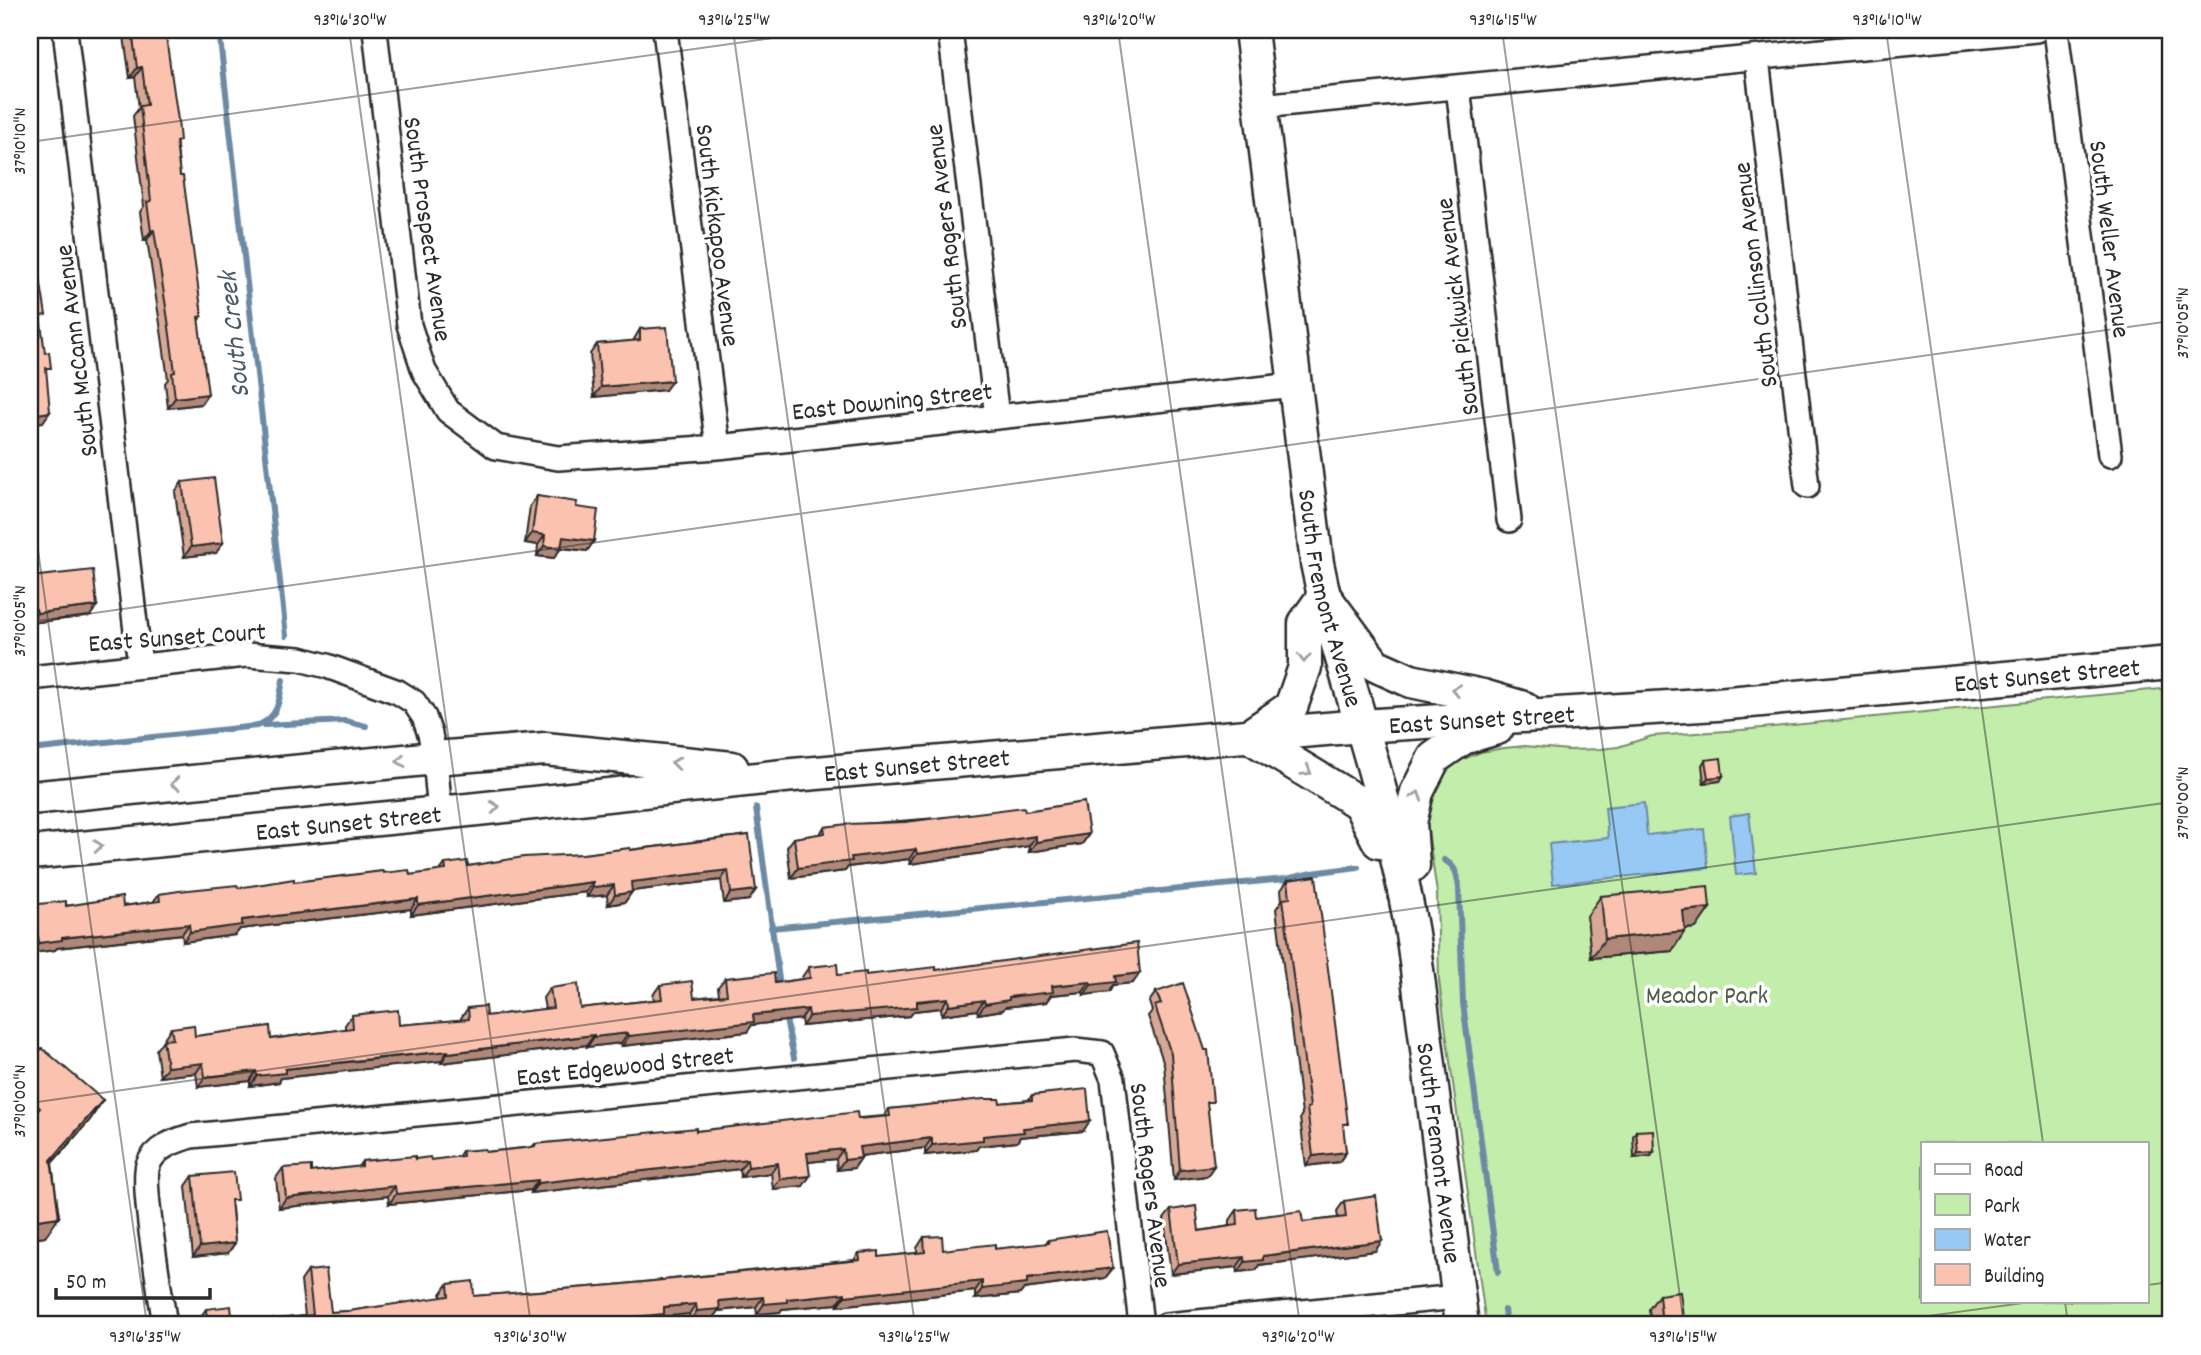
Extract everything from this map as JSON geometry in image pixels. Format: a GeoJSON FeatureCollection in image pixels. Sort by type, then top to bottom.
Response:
{"type":"FeatureCollection","features":[{"type":"Feature","properties":{"kind":"main road","name":"South Fremont Avenue"},"geometry":{"type":"LineString","coordinates":[[1251,30],[1314,538],[1324,596],[1391,835],[1409,912],[1460,1311]]}},
{"type":"Feature","properties":{"kind":"main road"},"geometry":{"type":"LineString","coordinates":[[1409,912],[1401,902],[1380,846],[1359,803],[1249,736],[1291,707],[1305,667],[1304,623],[1324,596],[1375,665],[1411,681],[1483,696],[1546,715]]}},
{"type":"Feature","properties":{"kind":"main road","name":"East Sunset Street"},"geometry":{"type":"LineString","coordinates":[[30,853],[793,775],[1360,726],[1717,704],[2171,663]]}},
{"type":"Feature","properties":{"kind":"main road"},"geometry":{"type":"LineString","coordinates":[[1409,912],[1414,887],[1410,823],[1417,792],[1434,758],[1463,738],[1546,715]]}},
{"type":"Feature","properties":{"kind":"main road","name":"East Sunset Street"},"geometry":{"type":"LineString","coordinates":[[30,798],[545,749],[793,775]]}},
{"type":"Feature","properties":{"kind":"street","name":"South McCann Avenue"},"geometry":{"type":"LineString","coordinates":[[65,30],[140,665]]}},
{"type":"Feature","properties":{"kind":"street","name":"South Prospect Avenue"},"geometry":{"type":"LineString","coordinates":[[375,30],[409,325],[424,372],[449,411],[496,447]]}},
{"type":"Feature","properties":{"kind":"street","name":"South Kickapoo Avenue"},"geometry":{"type":"LineString","coordinates":[[664,30],[718,447]]}},
{"type":"Feature","properties":{"kind":"street","name":"South Rogers Avenue"},"geometry":{"type":"LineString","coordinates":[[950,30],[996,416]]}},
{"type":"Feature","properties":{"kind":"street"},"geometry":{"type":"LineString","coordinates":[[1261,106],[2036,30]]}},
{"type":"Feature","properties":{"kind":"street","name":"South Weller Avenue"},"geometry":{"type":"LineString","coordinates":[[2056,30],[2110,455]]}},
{"type":"Feature","properties":{"kind":"street","name":"South Collinson Avenue"},"geometry":{"type":"LineString","coordinates":[[1757,59],[1807,486]]}},
{"type":"Feature","properties":{"kind":"street","name":"South Pickwick Avenue"},"geometry":{"type":"LineString","coordinates":[[1458,87],[1509,520]]}},
{"type":"Feature","properties":{"kind":"street","name":"East Downing Street"},"geometry":{"type":"LineString","coordinates":[[496,447],[558,458],[718,447],[1295,385]]}},
{"type":"Feature","properties":{"kind":"street","name":"East Sunset Court"},"geometry":{"type":"LineString","coordinates":[[30,678],[246,655],[300,659],[327,666],[398,692],[414,702],[424,717],[435,758],[440,813]]}},
{"type":"Feature","properties":{"kind":"street","name":"East Edgewood Street"},"geometry":{"type":"LineString","coordinates":[[165,1325],[147,1189],[148,1166],[157,1151],[173,1141],[191,1136],[1075,1050],[1102,1053]]}},
{"type":"Feature","properties":{"kind":"street","name":"South Rogers Avenue"},"geometry":{"type":"LineString","coordinates":[[1102,1053],[1112,1079],[1142,1325]]}},
{"type":"Feature","properties":{"kind":"street"},"geometry":{"type":"LineString","coordinates":[[1166,1325],[1460,1311]]}},
{"type":"Feature","properties":{"kind":"green space","name":"Meador Park"},"geometry":{"type":"Polygon","coordinates":[[[2171,688],[2171,1325],[1486,1325],[1439,981],[1437,893],[1427,824],[1431,798],[1447,771],[1456,762],[1481,752],[1525,746],[1569,750],[1600,749],[1618,747],[1652,736],[1741,730],[2171,688]]]}},
{"type":"Feature","properties":{"kind":"water"},"geometry":{"type":"Polygon","coordinates":[[[1644,803],[1647,835],[1704,829],[1708,868],[1553,884],[1549,844],[1608,838],[1605,807],[1644,803]]]}},
{"type":"Feature","properties":{"kind":"water"},"geometry":{"type":"Polygon","coordinates":[[[1749,813],[1756,873],[1736,875],[1730,816],[1749,813]]]}},
{"type":"Feature","properties":{"kind":"building"},"geometry":{"type":"Polygon","coordinates":[[[132,30],[165,30],[178,120],[180,141],[176,142],[180,176],[183,176],[202,316],[198,317],[208,394],[175,398],[172,373],[175,372],[168,320],[147,202],[151,201],[140,106],[147,105],[142,67],[137,68],[132,30]]]}},
{"type":"Feature","properties":{"kind":"building"},"geometry":{"type":"Polygon","coordinates":[[[32,200],[35,222],[31,223],[46,315],[40,316],[45,353],[49,352],[51,368],[46,368],[50,412],[30,415],[30,201],[32,200]]]}},
{"type":"Feature","properties":{"kind":"building"},"geometry":{"type":"Polygon","coordinates":[[[667,327],[672,381],[601,387],[597,344],[640,340],[640,329],[667,327]]]}},
{"type":"Feature","properties":{"kind":"building"},"geometry":{"type":"Polygon","coordinates":[[[214,478],[223,543],[191,547],[182,482],[214,478]]]}},
{"type":"Feature","properties":{"kind":"building"},"geometry":{"type":"Polygon","coordinates":[[[537,496],[577,502],[576,507],[598,510],[594,541],[563,537],[561,548],[544,546],[545,535],[532,533],[537,496]]]}},
{"type":"Feature","properties":{"kind":"building"},"geometry":{"type":"Polygon","coordinates":[[[93,570],[97,606],[37,613],[36,609],[30,610],[30,577],[93,570]]]}},
{"type":"Feature","properties":{"kind":"building"},"geometry":{"type":"Polygon","coordinates":[[[1721,758],[1723,776],[1708,778],[1705,760],[1721,758]]]}},
{"type":"Feature","properties":{"kind":"building"},"geometry":{"type":"Polygon","coordinates":[[[1084,802],[1089,834],[1036,842],[1036,836],[917,854],[916,849],[851,857],[852,861],[798,868],[794,838],[825,833],[824,827],[905,822],[1024,807],[1025,811],[1084,802]]]}},
{"type":"Feature","properties":{"kind":"building"},"geometry":{"type":"Polygon","coordinates":[[[749,835],[756,890],[731,893],[728,870],[631,882],[632,892],[615,895],[614,885],[593,887],[593,882],[418,905],[418,899],[242,920],[242,925],[190,932],[189,924],[39,943],[38,936],[30,937],[30,905],[66,901],[66,906],[122,897],[123,906],[160,901],[159,894],[179,891],[237,885],[238,888],[294,879],[294,882],[383,871],[409,870],[410,875],[446,870],[445,864],[467,861],[468,866],[524,857],[630,850],[749,835]]]}},
{"type":"Feature","properties":{"kind":"building"},"geometry":{"type":"Polygon","coordinates":[[[1316,876],[1348,1124],[1343,1124],[1346,1152],[1313,1156],[1307,1108],[1310,1107],[1283,899],[1290,898],[1288,880],[1316,876]]]}},
{"type":"Feature","properties":{"kind":"building"},"geometry":{"type":"Polygon","coordinates":[[[1708,886],[1710,908],[1683,911],[1685,931],[1605,939],[1601,896],[1708,886]]]}},
{"type":"Feature","properties":{"kind":"building"},"geometry":{"type":"Polygon","coordinates":[[[1137,943],[1140,973],[1115,976],[1116,982],[1052,986],[1053,992],[1009,997],[1009,1000],[985,1004],[984,1000],[949,1005],[948,998],[917,1001],[917,1007],[809,1016],[808,1009],[753,1015],[754,1022],[629,1036],[628,1033],[594,1035],[448,1053],[379,1058],[285,1069],[285,1073],[257,1076],[256,1071],[205,1077],[203,1063],[167,1067],[163,1040],[173,1039],[171,1028],[194,1025],[195,1036],[270,1026],[271,1039],[353,1028],[352,1015],[398,1010],[399,1025],[469,1019],[468,1008],[485,1006],[486,1016],[553,1008],[550,988],[578,984],[580,1008],[662,999],[660,985],[692,981],[694,998],[727,995],[725,978],[774,973],[775,983],[810,978],[809,967],[837,964],[838,975],[866,972],[866,975],[936,967],[936,970],[1137,943]]]}},
{"type":"Feature","properties":{"kind":"building"},"geometry":{"type":"Polygon","coordinates":[[[1183,983],[1205,1050],[1208,1050],[1213,1102],[1207,1102],[1214,1166],[1180,1170],[1171,1054],[1155,1006],[1161,1004],[1156,992],[1183,983]]]}},
{"type":"Feature","properties":{"kind":"building"},"geometry":{"type":"Polygon","coordinates":[[[42,1048],[103,1100],[51,1160],[59,1217],[30,1221],[30,1119],[40,1108],[30,1099],[30,1062],[42,1048]]]}},
{"type":"Feature","properties":{"kind":"building"},"geometry":{"type":"Polygon","coordinates":[[[1087,1089],[1090,1121],[1023,1128],[1024,1132],[983,1136],[983,1140],[932,1145],[932,1138],[859,1147],[861,1158],[844,1160],[843,1149],[807,1153],[810,1176],[780,1179],[778,1163],[748,1167],[747,1159],[538,1183],[538,1180],[396,1194],[395,1186],[286,1198],[283,1168],[311,1166],[311,1172],[362,1166],[362,1161],[415,1156],[415,1159],[430,1157],[431,1160],[463,1156],[462,1151],[485,1149],[486,1152],[535,1147],[535,1144],[696,1128],[696,1131],[857,1112],[858,1119],[890,1116],[889,1109],[983,1099],[999,1099],[1000,1103],[1032,1100],[1032,1095],[1087,1089]]]}},
{"type":"Feature","properties":{"kind":"building"},"geometry":{"type":"Polygon","coordinates":[[[1653,1130],[1654,1152],[1638,1153],[1636,1131],[1653,1130]]]}},
{"type":"Feature","properties":{"kind":"building"},"geometry":{"type":"Polygon","coordinates":[[[234,1172],[237,1200],[231,1200],[235,1243],[200,1247],[193,1176],[234,1172]]]}},
{"type":"Feature","properties":{"kind":"building"},"geometry":{"type":"Polygon","coordinates":[[[1376,1196],[1382,1241],[1263,1256],[1263,1260],[1245,1262],[1244,1257],[1178,1264],[1171,1210],[1196,1206],[1199,1231],[1238,1225],[1237,1210],[1255,1208],[1256,1217],[1301,1211],[1303,1222],[1346,1217],[1344,1201],[1376,1196]]]}},
{"type":"Feature","properties":{"kind":"building"},"geometry":{"type":"Polygon","coordinates":[[[1107,1231],[1113,1268],[1027,1279],[1027,1284],[982,1289],[982,1281],[845,1296],[845,1293],[787,1299],[787,1302],[764,1304],[763,1297],[719,1301],[720,1309],[697,1311],[696,1304],[664,1307],[664,1314],[553,1325],[450,1325],[449,1322],[415,1325],[270,1325],[270,1320],[313,1315],[308,1271],[326,1269],[331,1312],[449,1296],[448,1284],[473,1281],[474,1296],[860,1260],[859,1253],[879,1251],[879,1257],[925,1252],[924,1237],[942,1236],[943,1250],[995,1244],[995,1249],[1049,1243],[1048,1240],[1107,1231]]]}},
{"type":"Feature","properties":{"kind":"building"},"geometry":{"type":"Polygon","coordinates":[[[1680,1292],[1684,1325],[1662,1325],[1659,1295],[1680,1292]]]}},
{"type":"Feature","properties":{"kind":"building"},"geometry":{"type":"Polygon","coordinates":[[[231,1306],[233,1325],[208,1325],[206,1309],[231,1306]]]}},
{"type":"Feature","properties":{"kind":"waterway","name":"South Creek"},"geometry":{"type":"LineString","coordinates":[[219,30],[286,636]]}},
{"type":"Feature","properties":{"kind":"waterway","name":"South Creek"},"geometry":{"type":"LineString","coordinates":[[30,750],[257,726],[274,713],[283,680]]}},
{"type":"Feature","properties":{"kind":"waterway"},"geometry":{"type":"LineString","coordinates":[[264,725],[345,721],[366,726]]}},
{"type":"Feature","properties":{"kind":"waterway"},"geometry":{"type":"LineString","coordinates":[[756,808],[780,987]]}},
{"type":"Feature","properties":{"kind":"waterway"},"geometry":{"type":"LineString","coordinates":[[1444,860],[1454,869],[1459,888],[1463,1003],[1498,1272]]}},
{"type":"Feature","properties":{"kind":"waterway"},"geometry":{"type":"LineString","coordinates":[[771,928],[1286,879],[1358,867]]}},
{"type":"Feature","properties":{"kind":"waterway"},"geometry":{"type":"LineString","coordinates":[[785,1015],[794,1058]]}},
{"type":"Feature","properties":{"kind":"waterway"},"geometry":{"type":"LineString","coordinates":[[1504,1310],[1506,1325]]}}]}
